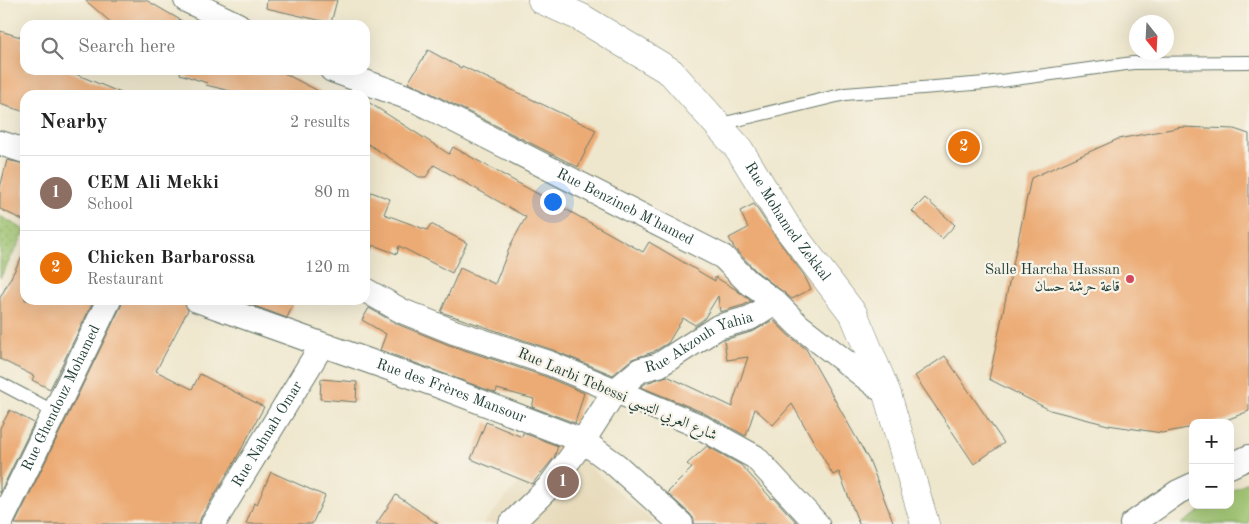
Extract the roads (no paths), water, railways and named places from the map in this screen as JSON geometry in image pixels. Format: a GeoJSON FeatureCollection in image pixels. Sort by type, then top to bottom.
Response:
{"type":"FeatureCollection","features":[{"type":"Feature","properties":{"kind":"street"},"geometry":{"type":"LineString","coordinates":[[186,0],[228,20]]}},
{"type":"Feature","properties":{"kind":"street","name":"Rue Mohamed Zekkal"},"geometry":{"type":"LineString","coordinates":[[542,0],[580,17],[671,72],[739,149],[787,227],[854,315],[887,394],[925,524]]}},
{"type":"Feature","properties":{"kind":"street","name":"Rue Benzineb M'hamed"},"geometry":{"type":"LineString","coordinates":[[346,75],[415,100],[723,257],[747,281],[775,302],[798,325],[887,394]]}},
{"type":"Feature","properties":{"kind":"street"},"geometry":{"type":"LineString","coordinates":[[0,143],[20,149]]}},
{"type":"Feature","properties":{"kind":"street","name":"Rue Larbi Tebessi شارع العربي التبسي"},"geometry":{"type":"LineString","coordinates":[[370,293],[402,311],[454,332],[549,363],[697,425],[755,457],[817,524]]}},
{"type":"Feature","properties":{"kind":"street","name":"Rue Akzouh Yahia"},"geometry":{"type":"LineString","coordinates":[[511,524],[549,487],[583,441],[615,391],[640,370],[659,365],[718,327],[750,318],[775,302]]}},
{"type":"Feature","properties":{"kind":"street","name":"Rue Ghendouz Mohamed"},"geometry":{"type":"LineString","coordinates":[[0,524],[107,305]]}},
{"type":"Feature","properties":{"kind":"street","name":"Rue des Frères Mansour"},"geometry":{"type":"LineString","coordinates":[[211,305],[442,387],[583,441],[616,465],[682,524]]}},
{"type":"Feature","properties":{"kind":"street","name":"Rue Nahnah Omar"},"geometry":{"type":"LineString","coordinates":[[221,520],[322,345]]}},
{"type":"Feature","properties":{"kind":"street"},"geometry":{"type":"LineString","coordinates":[[1234,464],[1249,457]]}},
{"type":"Feature","properties":{"kind":"street"},"geometry":{"type":"LineString","coordinates":[[1132,524],[1178,492],[1189,487]]}},
{"type":"Feature","properties":{"kind":"lane"},"geometry":{"type":"LineString","coordinates":[[717,125],[845,94],[986,83],[1133,63],[1249,62]]}},
{"type":"Feature","properties":{"kind":"lane"},"geometry":{"type":"LineString","coordinates":[[0,383],[55,412]]}},
{"type":"Feature","properties":{"kind":"place","name":"Chicken Barbarossa"},"geometry":{"type":"Point","coordinates":[964,147]}},
{"type":"Feature","properties":{"kind":"place","name":"Salle Harcha Hassan قاعة حرشة حسان"},"geometry":{"type":"Point","coordinates":[1130,279]}},
{"type":"Feature","properties":{"kind":"place","name":"CEM Ali Mekki"},"geometry":{"type":"Point","coordinates":[563,482]}}]}
